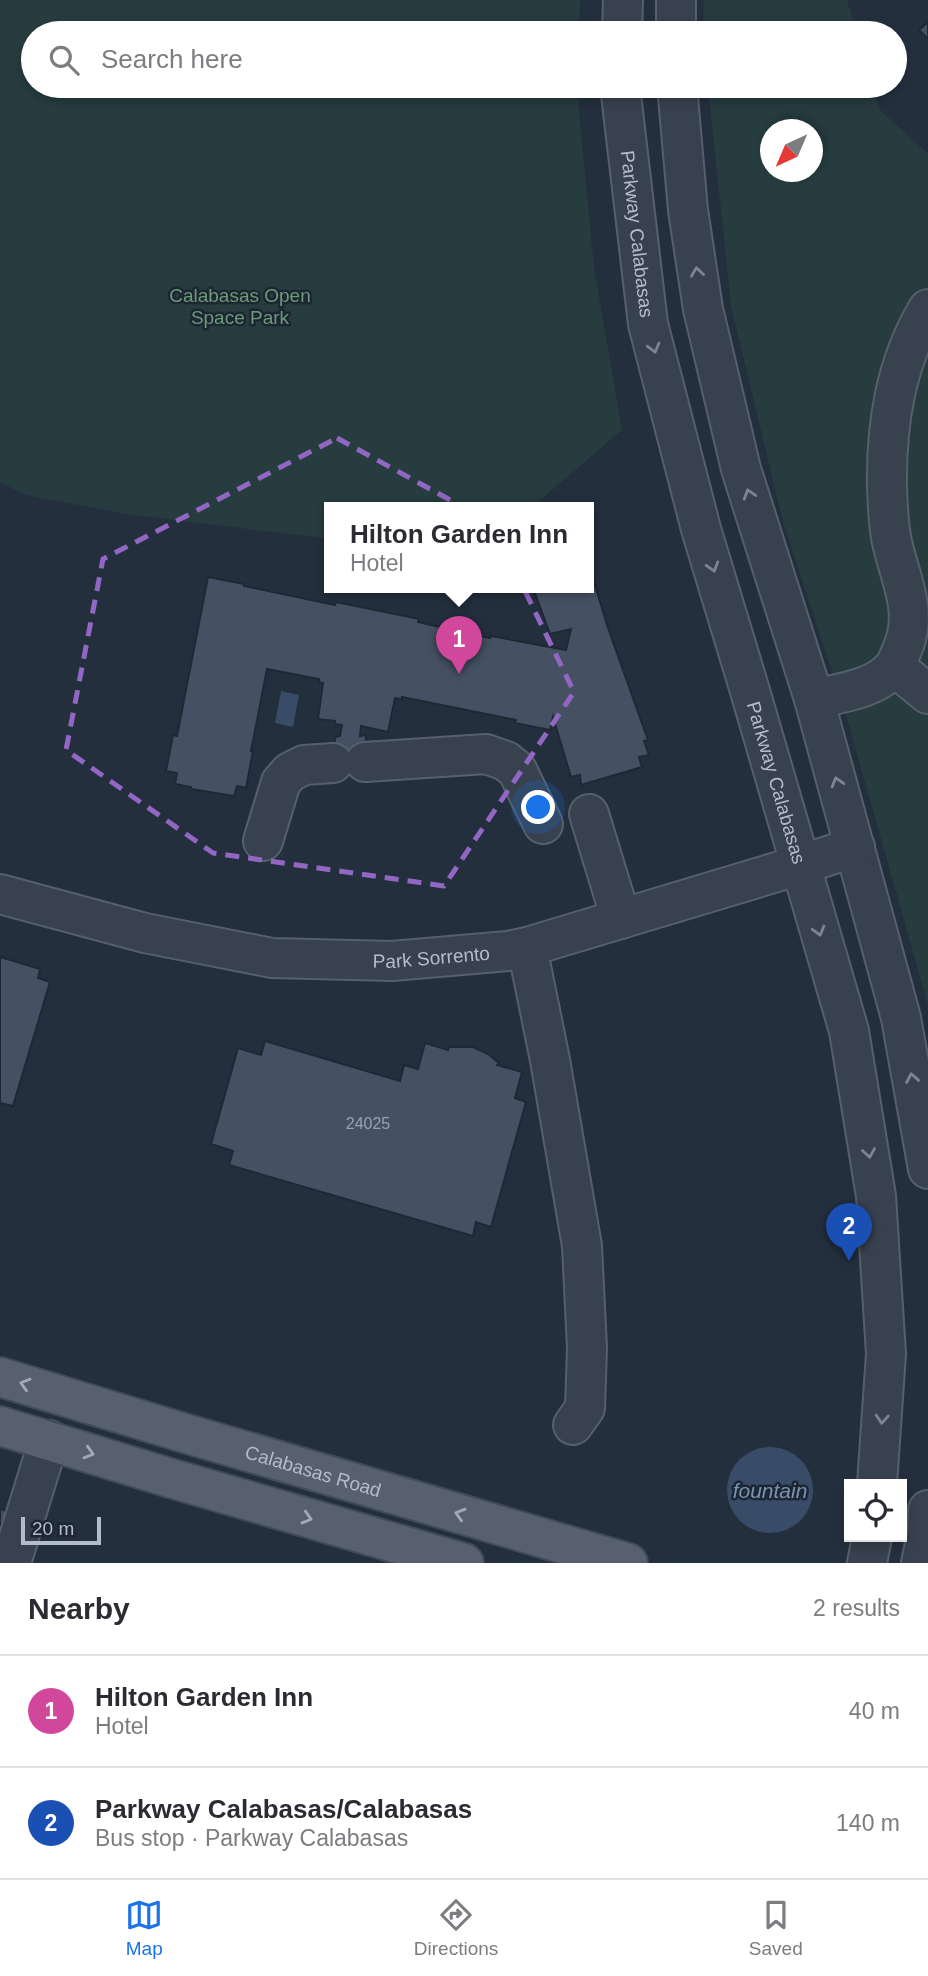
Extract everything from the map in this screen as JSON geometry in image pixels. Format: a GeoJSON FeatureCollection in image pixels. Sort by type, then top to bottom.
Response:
{"type":"FeatureCollection","features":[{"type":"Feature","properties":{"kind":"main road","name":"Calabasas Road"},"geometry":{"type":"LineString","coordinates":[[0,1377],[628,1563]]}},
{"type":"Feature","properties":{"kind":"main road"},"geometry":{"type":"LineString","coordinates":[[0,1426],[464,1563]]}},
{"type":"Feature","properties":{"kind":"main road"},"geometry":{"type":"LineString","coordinates":[[170,1478],[184,1433]]}},
{"type":"Feature","properties":{"kind":"main road"},"geometry":{"type":"LineString","coordinates":[[481,1563],[497,1547],[518,1553],[549,1541]]}},
{"type":"Feature","properties":{"kind":"street"},"geometry":{"type":"LineString","coordinates":[[622,21],[623,0]]}},
{"type":"Feature","properties":{"kind":"street"},"geometry":{"type":"LineString","coordinates":[[676,0],[676,21]]}},
{"type":"Feature","properties":{"kind":"street","name":"Parkway Calabasas"},"geometry":{"type":"LineString","coordinates":[[621,98],[648,324],[701,529],[849,1031],[876,1196],[886,1354],[877,1479]]}},
{"type":"Feature","properties":{"kind":"street"},"geometry":{"type":"LineString","coordinates":[[678,98],[688,210],[702,309],[741,469],[814,699],[901,1018],[928,1170]]}},
{"type":"Feature","properties":{"kind":"street"},"geometry":{"type":"LineString","coordinates":[[814,699],[881,679],[894,667],[908,637],[909,602],[891,539],[887,488],[889,430],[897,379],[914,332],[928,309]]}},
{"type":"Feature","properties":{"kind":"street"},"geometry":{"type":"LineString","coordinates":[[894,667],[928,694]]}},
{"type":"Feature","properties":{"kind":"street"},"geometry":{"type":"LineString","coordinates":[[262,841],[281,782],[290,772],[304,765],[349,762],[486,754],[506,761],[517,771],[543,824]]}},
{"type":"Feature","properties":{"kind":"street"},"geometry":{"type":"LineString","coordinates":[[589,814],[621,919]]}},
{"type":"Feature","properties":{"kind":"street","name":"Park Sorrento"},"geometry":{"type":"LineString","coordinates":[[0,894],[145,933],[272,958],[392,961],[527,947],[800,866],[855,847]]}},
{"type":"Feature","properties":{"kind":"street"},"geometry":{"type":"LineString","coordinates":[[527,947],[550,1060],[582,1246],[587,1348],[585,1408],[573,1425]]}},
{"type":"Feature","properties":{"kind":"street"},"geometry":{"type":"LineString","coordinates":[[11,1563],[50,1440]]}},
{"type":"Feature","properties":{"kind":"street"},"geometry":{"type":"LineString","coordinates":[[920,1563],[927,1534],[928,1510]]}},
{"type":"Feature","properties":{"kind":"street"},"geometry":{"type":"LineString","coordinates":[[867,1563],[871,1542]]}},
{"type":"Feature","properties":{"kind":"highlighted area"},"geometry":{"type":"Polygon","coordinates":[[[337,438],[492,523],[574,692],[444,886],[213,853],[66,750],[103,559],[337,438]]]}},
{"type":"Feature","properties":{"kind":"green space","name":"Calabasas Open Space Park"},"geometry":{"type":"Polygon","coordinates":[[[0,0],[580,0],[579,21],[21,21],[21,98],[578,98],[594,268],[622,430],[538,502],[324,502],[324,538],[126,514],[25,495],[0,482],[0,0]]]}},
{"type":"Feature","properties":{"kind":"green space"},"geometry":{"type":"Polygon","coordinates":[[[704,0],[847,0],[853,21],[703,21],[704,0]]]}},
{"type":"Feature","properties":{"kind":"green space"},"geometry":{"type":"Polygon","coordinates":[[[709,98],[876,98],[879,109],[928,154],[928,1005],[844,708],[783,522],[731,306],[709,98]]]}},
{"type":"Feature","properties":{"kind":"water"},"geometry":{"type":"Polygon","coordinates":[[[281,691],[299,695],[293,727],[275,723],[281,691]]]}},
{"type":"Feature","properties":{"kind":"water","name":"fountain"},"geometry":{"type":"Polygon","coordinates":[[[762,1447],[778,1447],[801,1459],[810,1473],[813,1490],[810,1507],[801,1521],[778,1533],[762,1533],[746,1526],[734,1514],[727,1498],[727,1482],[734,1466],[746,1454],[762,1447]]]}},
{"type":"Feature","properties":{"kind":"building"},"geometry":{"type":"Polygon","coordinates":[[[928,22],[928,39],[919,30],[928,22]]]}},
{"type":"Feature","properties":{"kind":"building"},"geometry":{"type":"Polygon","coordinates":[[[208,577],[335,605],[336,602],[419,619],[418,622],[490,638],[491,636],[566,650],[571,629],[550,634],[535,593],[594,593],[594,582],[648,740],[644,741],[649,755],[639,757],[642,767],[581,785],[580,775],[571,777],[553,717],[550,730],[515,723],[516,720],[402,697],[395,698],[388,732],[361,726],[360,736],[366,735],[365,762],[369,774],[338,777],[333,763],[335,737],[340,736],[342,725],[335,724],[335,721],[318,719],[323,683],[319,682],[319,679],[267,669],[246,788],[237,786],[234,796],[191,789],[175,784],[177,773],[166,771],[173,735],[177,736],[208,577]]]}},
{"type":"Feature","properties":{"kind":"building"},"geometry":{"type":"Polygon","coordinates":[[[0,957],[40,969],[38,978],[50,982],[13,1106],[0,1103],[0,957]]]}},
{"type":"Feature","properties":{"kind":"building"},"geometry":{"type":"Polygon","coordinates":[[[265,1041],[400,1081],[404,1065],[418,1069],[425,1043],[448,1050],[449,1047],[473,1047],[488,1054],[499,1063],[497,1065],[522,1072],[515,1098],[526,1102],[491,1227],[476,1222],[473,1236],[229,1165],[233,1151],[211,1144],[238,1048],[261,1055],[265,1041]]]}},
{"type":"Feature","properties":{"kind":"building"},"geometry":{"type":"Polygon","coordinates":[[[0,1509],[9,1512],[3,1529],[0,1528],[0,1509]]]}},
{"type":"Feature","properties":{"kind":"place","name":"Hilton Garden Inn"},"geometry":{"type":"Point","coordinates":[459,674]}},
{"type":"Feature","properties":{"kind":"place","name":"Parkway Calabasas/Calabasas"},"geometry":{"type":"Point","coordinates":[849,1261]}}]}
